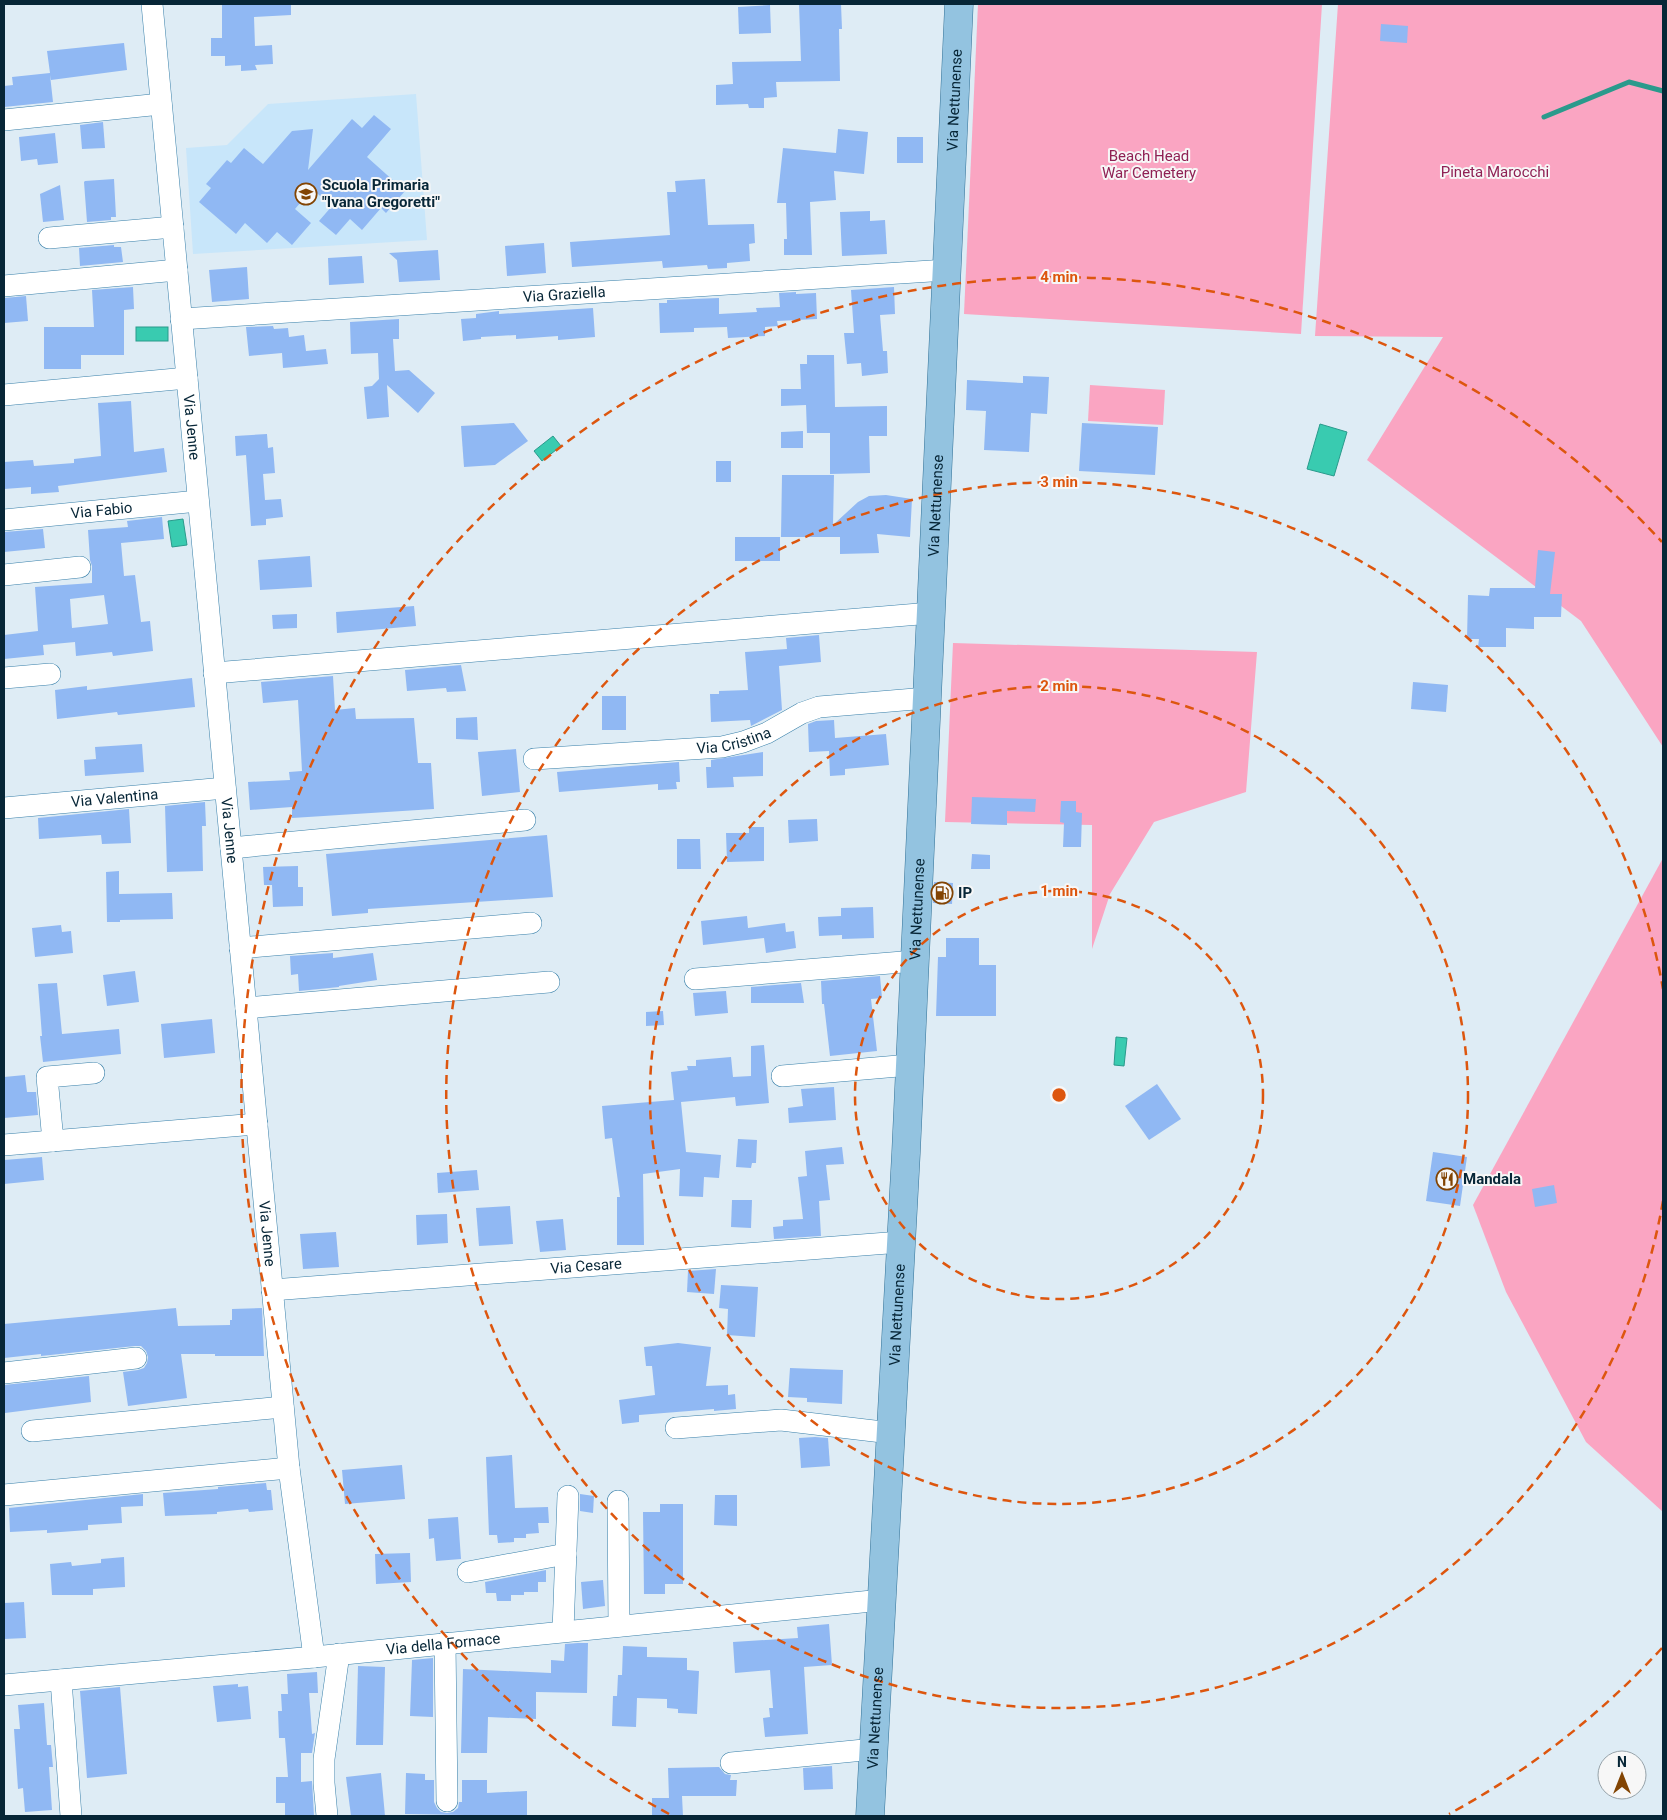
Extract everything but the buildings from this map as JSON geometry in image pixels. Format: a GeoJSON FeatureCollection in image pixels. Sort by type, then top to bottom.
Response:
{"type":"FeatureCollection","features":[{"type":"Feature","properties":{"kind":"main road","name":"Via Nettunense"},"geometry":{"type":"LineString","coordinates":[[870,1816],[910,1065],[959,4]]}},
{"type":"Feature","properties":{"kind":"street","name":"Via Jenne"},"geometry":{"type":"LineString","coordinates":[[152,4],[283,1407],[289,1468],[314,1657]]}},
{"type":"Feature","properties":{"kind":"street"},"geometry":{"type":"LineString","coordinates":[[4,120],[161,104]]}},
{"type":"Feature","properties":{"kind":"street"},"geometry":{"type":"LineString","coordinates":[[49,238],[172,227]]}},
{"type":"Feature","properties":{"kind":"street"},"geometry":{"type":"LineString","coordinates":[[4,286],[177,270]]}},
{"type":"Feature","properties":{"kind":"street","name":"Via Graziella"},"geometry":{"type":"LineString","coordinates":[[181,319],[947,270]]}},
{"type":"Feature","properties":{"kind":"street"},"geometry":{"type":"LineString","coordinates":[[4,395],[187,378]]}},
{"type":"Feature","properties":{"kind":"street"},"geometry":{"type":"LineString","coordinates":[[4,507],[198,495]]}},
{"type":"Feature","properties":{"kind":"street","name":"Via Fabio"},"geometry":{"type":"LineString","coordinates":[[4,520],[198,495]]}},
{"type":"Feature","properties":{"kind":"street"},"geometry":{"type":"LineString","coordinates":[[4,575],[80,567]]}},
{"type":"Feature","properties":{"kind":"street"},"geometry":{"type":"LineString","coordinates":[[214,672],[931,613]]}},
{"type":"Feature","properties":{"kind":"street"},"geometry":{"type":"LineString","coordinates":[[4,678],[50,674]]}},
{"type":"Feature","properties":{"kind":"street","name":"Via Cristina"},"geometry":{"type":"LineString","coordinates":[[534,759],[716,748],[760,736],[802,713],[818,707],[927,698]]}},
{"type":"Feature","properties":{"kind":"street","name":"Via Valentina"},"geometry":{"type":"LineString","coordinates":[[4,808],[225,788]]}},
{"type":"Feature","properties":{"kind":"street"},"geometry":{"type":"LineString","coordinates":[[231,848],[525,820]]}},
{"type":"Feature","properties":{"kind":"street"},"geometry":{"type":"LineString","coordinates":[[240,948],[531,923]]}},
{"type":"Feature","properties":{"kind":"street"},"geometry":{"type":"LineString","coordinates":[[695,979],[915,961]]}},
{"type":"Feature","properties":{"kind":"street"},"geometry":{"type":"LineString","coordinates":[[246,1008],[549,982]]}},
{"type":"Feature","properties":{"kind":"street"},"geometry":{"type":"LineString","coordinates":[[782,1076],[910,1065]]}},
{"type":"Feature","properties":{"kind":"street"},"geometry":{"type":"LineString","coordinates":[[53,1141],[47,1077],[94,1073]]}},
{"type":"Feature","properties":{"kind":"street"},"geometry":{"type":"LineString","coordinates":[[4,1145],[257,1124]]}},
{"type":"Feature","properties":{"kind":"street","name":"Via Cesare"},"geometry":{"type":"LineString","coordinates":[[272,1290],[901,1242]]}},
{"type":"Feature","properties":{"kind":"street"},"geometry":{"type":"LineString","coordinates":[[4,1373],[136,1358]]}},
{"type":"Feature","properties":{"kind":"street"},"geometry":{"type":"LineString","coordinates":[[32,1431],[283,1407]]}},
{"type":"Feature","properties":{"kind":"street"},"geometry":{"type":"LineString","coordinates":[[676,1428],[757,1420],[781,1420],[891,1433]]}},
{"type":"Feature","properties":{"kind":"street"},"geometry":{"type":"LineString","coordinates":[[4,1495],[289,1468]]}},
{"type":"Feature","properties":{"kind":"street"},"geometry":{"type":"LineString","coordinates":[[563,1631],[568,1496]]}},
{"type":"Feature","properties":{"kind":"street"},"geometry":{"type":"LineString","coordinates":[[618,1501],[618,1626]]}},
{"type":"Feature","properties":{"kind":"street"},"geometry":{"type":"LineString","coordinates":[[468,1572],[566,1554]]}},
{"type":"Feature","properties":{"kind":"street","name":"Via della Fornace"},"geometry":{"type":"LineString","coordinates":[[4,1685],[314,1657],[882,1600]]}},
{"type":"Feature","properties":{"kind":"street"},"geometry":{"type":"LineString","coordinates":[[445,1643],[447,1800]]}},
{"type":"Feature","properties":{"kind":"street"},"geometry":{"type":"LineString","coordinates":[[327,1816],[324,1759],[339,1654]]}},
{"type":"Feature","properties":{"kind":"street"},"geometry":{"type":"LineString","coordinates":[[61,1680],[71,1816]]}},
{"type":"Feature","properties":{"kind":"street"},"geometry":{"type":"LineString","coordinates":[[731,1763],[874,1749]]}},
{"type":"Feature","properties":{"kind":"shaded area","name":"Scuola Primaria \"Ivana Gregoretti\""},"geometry":{"type":"Polygon","coordinates":[[[416,94],[427,240],[193,254],[186,148],[227,145],[268,104],[416,94]]]}},
{"type":"Feature","properties":{"kind":"shaded area"},"geometry":{"type":"Polygon","coordinates":[[[136,327],[168,327],[168,341],[136,341],[136,327]]]}},
{"type":"Feature","properties":{"kind":"shaded area"},"geometry":{"type":"Polygon","coordinates":[[[1320,424],[1347,432],[1334,476],[1307,469],[1320,424]]]}},
{"type":"Feature","properties":{"kind":"shaded area"},"geometry":{"type":"Polygon","coordinates":[[[553,436],[561,446],[542,461],[534,451],[553,436]]]}},
{"type":"Feature","properties":{"kind":"shaded area"},"geometry":{"type":"Polygon","coordinates":[[[183,519],[187,545],[172,547],[168,521],[183,519]]]}},
{"type":"Feature","properties":{"kind":"shaded area"},"geometry":{"type":"Polygon","coordinates":[[[1116,1037],[1127,1038],[1124,1066],[1114,1065],[1116,1037]]]}},
{"type":"Feature","properties":{"kind":"green space","name":"Beach Head War Cemetery"},"geometry":{"type":"Polygon","coordinates":[[[978,4],[1322,4],[1301,334],[964,314],[978,4]]]}},
{"type":"Feature","properties":{"kind":"green space","name":"Pineta Marocchi"},"geometry":{"type":"Polygon","coordinates":[[[1338,4],[1663,4],[1663,747],[1581,621],[1367,460],[1443,337],[1315,336],[1338,4]]]}},
{"type":"Feature","properties":{"kind":"green space"},"geometry":{"type":"Polygon","coordinates":[[[1090,385],[1165,390],[1163,425],[1088,421],[1090,385]]]}},
{"type":"Feature","properties":{"kind":"green space"},"geometry":{"type":"Polygon","coordinates":[[[953,643],[1257,652],[1246,792],[1154,822],[1110,894],[1092,949],[1092,825],[945,822],[953,643]]]}},
{"type":"Feature","properties":{"kind":"green space"},"geometry":{"type":"Polygon","coordinates":[[[1663,858],[1663,1512],[1586,1442],[1506,1292],[1473,1205],[1663,858]]]}},
{"type":"Feature","properties":{"kind":"waterway"},"geometry":{"type":"LineString","coordinates":[[1544,117],[1629,82],[1663,91]]}},
{"type":"Feature","properties":{"kind":"place","name":"Scuola Primaria \"Ivana Gregoretti\""},"geometry":{"type":"Point","coordinates":[306,194]}},
{"type":"Feature","properties":{"kind":"place","name":"IP"},"geometry":{"type":"Point","coordinates":[942,893]}},
{"type":"Feature","properties":{"kind":"place","name":"Mandala"},"geometry":{"type":"Point","coordinates":[1447,1179]}}]}
